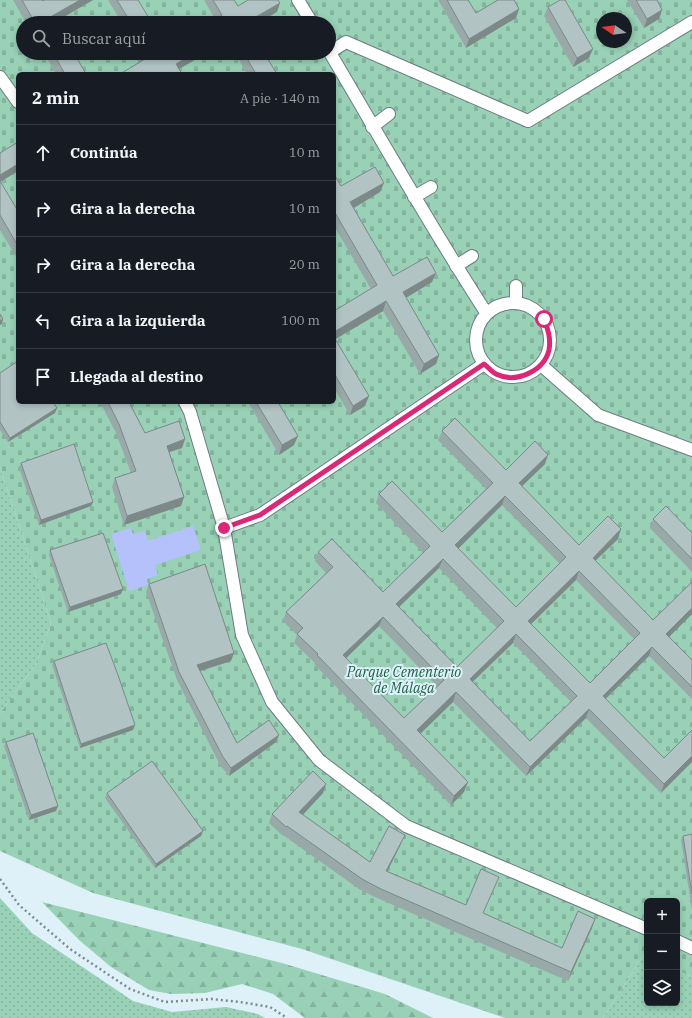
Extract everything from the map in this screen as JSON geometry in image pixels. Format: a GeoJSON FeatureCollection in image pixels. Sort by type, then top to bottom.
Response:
{"type":"FeatureCollection","features":[{"type":"Feature","properties":{"kind":"lane"},"geometry":{"type":"LineString","coordinates":[[298,0],[308,16]]}},
{"type":"Feature","properties":{"kind":"lane"},"geometry":{"type":"LineString","coordinates":[[336,48],[346,42],[528,121],[692,22]]}},
{"type":"Feature","properties":{"kind":"lane"},"geometry":{"type":"LineString","coordinates":[[334,60],[414,197],[487,314]]}},
{"type":"Feature","properties":{"kind":"lane"},"geometry":{"type":"LineString","coordinates":[[0,77],[16,99]]}},
{"type":"Feature","properties":{"kind":"lane"},"geometry":{"type":"LineString","coordinates":[[372,127],[388,114]]}},
{"type":"Feature","properties":{"kind":"lane"},"geometry":{"type":"LineString","coordinates":[[414,197],[431,187]]}},
{"type":"Feature","properties":{"kind":"lane"},"geometry":{"type":"LineString","coordinates":[[456,266],[472,256]]}},
{"type":"Feature","properties":{"kind":"lane"},"geometry":{"type":"LineString","coordinates":[[516,286],[516,303]]}},
{"type":"Feature","properties":{"kind":"lane"},"geometry":{"type":"LineString","coordinates":[[516,303],[532,308],[544,319],[550,335],[549,351],[541,365],[528,375],[512,378],[496,374],[484,364],[477,352],[475,338],[479,325],[487,314],[496,307],[516,303]]}},
{"type":"Feature","properties":{"kind":"lane"},"geometry":{"type":"LineString","coordinates":[[224,528],[260,515],[484,364]]}},
{"type":"Feature","properties":{"kind":"lane"},"geometry":{"type":"LineString","coordinates":[[541,365],[598,415],[692,450]]}},
{"type":"Feature","properties":{"kind":"lane"},"geometry":{"type":"LineString","coordinates":[[186,404],[190,412],[224,528],[242,635],[272,702],[319,760],[406,826],[644,927]]}},
{"type":"Feature","properties":{"kind":"lane"},"geometry":{"type":"LineString","coordinates":[[680,942],[692,948]]}},
{"type":"Feature","properties":{"kind":"path"},"geometry":{"type":"LineString","coordinates":[[0,879],[19,905],[70,949],[130,989],[165,1002],[212,1000],[240,1002],[270,1007],[287,1018]]}},
{"type":"Feature","properties":{"kind":"green space","name":"Parque Cementerio de Málaga"},"geometry":{"type":"Polygon","coordinates":[[[0,0],[692,0],[692,977],[680,971],[680,898],[644,898],[644,956],[603,1018],[505,1018],[302,949],[93,893],[0,851],[0,713],[36,664],[51,623],[0,467],[0,0]]]}},
{"type":"Feature","properties":{"kind":"green space"},"geometry":{"type":"Polygon","coordinates":[[[0,467],[51,623],[36,664],[0,713],[0,467]]]}},
{"type":"Feature","properties":{"kind":"green space"},"geometry":{"type":"Polygon","coordinates":[[[0,898],[32,933],[133,1001],[172,1012],[226,1007],[258,1014],[265,1018],[0,1018],[0,898]]]}},
{"type":"Feature","properties":{"kind":"green space"},"geometry":{"type":"Polygon","coordinates":[[[42,902],[282,963],[385,994],[433,1018],[305,1018],[273,994],[242,984],[205,993],[171,994],[149,990],[111,967],[79,940],[42,902]]]}},
{"type":"Feature","properties":{"kind":"green space"},"geometry":{"type":"Polygon","coordinates":[[[643,956],[644,1006],[680,1006],[680,971],[692,977],[692,1018],[603,1018],[643,956]]]}},
{"type":"Feature","properties":{"kind":"water"},"geometry":{"type":"Polygon","coordinates":[[[193,526],[201,550],[155,565],[158,575],[147,579],[148,585],[129,591],[111,534],[131,528],[133,534],[145,531],[148,541],[193,526]]]}},
{"type":"Feature","properties":{"kind":"building"},"geometry":{"type":"Polygon","coordinates":[[[22,0],[80,0],[52,16],[31,16],[22,0]]]}},
{"type":"Feature","properties":{"kind":"building"},"geometry":{"type":"Polygon","coordinates":[[[117,0],[138,0],[148,16],[127,16],[117,0]]]}},
{"type":"Feature","properties":{"kind":"building"},"geometry":{"type":"Polygon","coordinates":[[[213,0],[234,0],[238,6],[248,0],[278,0],[280,3],[257,16],[220,16],[222,15],[213,0]]]}},
{"type":"Feature","properties":{"kind":"building"},"geometry":{"type":"Polygon","coordinates":[[[447,0],[468,0],[476,13],[498,0],[514,0],[519,9],[469,39],[447,0]]]}},
{"type":"Feature","properties":{"kind":"building"},"geometry":{"type":"Polygon","coordinates":[[[560,0],[565,0],[593,49],[577,58],[548,7],[560,0]]]}},
{"type":"Feature","properties":{"kind":"building"},"geometry":{"type":"Polygon","coordinates":[[[636,0],[657,0],[662,10],[647,19],[636,0]]]}},
{"type":"Feature","properties":{"kind":"building"},"geometry":{"type":"Polygon","coordinates":[[[57,60],[78,60],[85,72],[64,72],[57,60]]]}},
{"type":"Feature","properties":{"kind":"building"},"geometry":{"type":"Polygon","coordinates":[[[143,60],[183,60],[176,64],[181,72],[123,72],[143,60]]]}},
{"type":"Feature","properties":{"kind":"building"},"geometry":{"type":"Polygon","coordinates":[[[248,60],[268,60],[276,72],[255,72],[248,60]]]}},
{"type":"Feature","properties":{"kind":"building"},"geometry":{"type":"Polygon","coordinates":[[[16,143],[16,165],[0,175],[0,153],[16,143]]]}},
{"type":"Feature","properties":{"kind":"building"},"geometry":{"type":"Polygon","coordinates":[[[375,167],[384,183],[350,202],[393,276],[427,257],[436,273],[403,292],[439,355],[424,364],[386,301],[336,331],[336,310],[377,285],[336,214],[336,177],[341,186],[375,167]]]}},
{"type":"Feature","properties":{"kind":"building"},"geometry":{"type":"Polygon","coordinates":[[[0,181],[16,208],[16,243],[0,215],[0,181]]]}},
{"type":"Feature","properties":{"kind":"building"},"geometry":{"type":"Polygon","coordinates":[[[0,314],[3,319],[0,321],[0,314]]]}},
{"type":"Feature","properties":{"kind":"building"},"geometry":{"type":"Polygon","coordinates":[[[336,340],[369,396],[353,406],[336,376],[336,340]]]}},
{"type":"Feature","properties":{"kind":"building"},"geometry":{"type":"Polygon","coordinates":[[[16,362],[16,404],[54,404],[57,408],[10,438],[0,422],[0,373],[16,362]]]}},
{"type":"Feature","properties":{"kind":"building"},"geometry":{"type":"Polygon","coordinates":[[[109,404],[130,404],[145,433],[179,421],[185,439],[167,446],[184,497],[127,516],[115,478],[136,471],[119,424],[109,404]]]}},
{"type":"Feature","properties":{"kind":"building"},"geometry":{"type":"Polygon","coordinates":[[[257,404],[279,404],[298,436],[282,445],[257,404]]]}},
{"type":"Feature","properties":{"kind":"building"},"geometry":{"type":"Polygon","coordinates":[[[455,418],[506,470],[535,441],[548,455],[519,483],[579,545],[608,516],[621,529],[593,558],[653,620],[692,582],[692,608],[666,634],[692,660],[692,687],[652,647],[603,696],[664,758],[692,730],[692,756],[664,784],[589,709],[530,767],[456,692],[417,730],[468,782],[454,796],[297,634],[303,628],[286,612],[333,567],[318,552],[332,539],[383,592],[430,546],[379,494],[392,481],[442,532],[493,483],[442,431],[455,418]],[[505,496],[455,545],[516,607],[566,557],[505,496]],[[443,559],[396,604],[457,667],[504,621],[443,559]],[[579,571],[528,621],[590,683],[640,633],[579,571]],[[383,617],[343,655],[404,718],[444,680],[383,617]],[[516,634],[470,679],[530,741],[577,696],[516,634]]]}},
{"type":"Feature","properties":{"kind":"building"},"geometry":{"type":"Polygon","coordinates":[[[74,444],[93,502],[41,520],[21,463],[74,444]]]}},
{"type":"Feature","properties":{"kind":"building"},"geometry":{"type":"Polygon","coordinates":[[[666,506],[692,533],[692,559],[653,519],[666,506]]]}},
{"type":"Feature","properties":{"kind":"building"},"geometry":{"type":"Polygon","coordinates":[[[103,533],[123,589],[70,607],[50,550],[103,533]]]}},
{"type":"Feature","properties":{"kind":"building"},"geometry":{"type":"Polygon","coordinates":[[[205,564],[234,653],[197,665],[237,743],[269,720],[279,735],[231,768],[223,757],[179,672],[149,584],[205,564]]]}},
{"type":"Feature","properties":{"kind":"building"},"geometry":{"type":"Polygon","coordinates":[[[106,643],[135,725],[81,744],[54,661],[106,643]]]}},
{"type":"Feature","properties":{"kind":"building"},"geometry":{"type":"Polygon","coordinates":[[[33,733],[58,806],[31,815],[6,742],[33,733]]]}},
{"type":"Feature","properties":{"kind":"building"},"geometry":{"type":"Polygon","coordinates":[[[152,761],[203,831],[156,864],[107,793],[152,761]]]}},
{"type":"Feature","properties":{"kind":"building"},"geometry":{"type":"Polygon","coordinates":[[[313,771],[326,784],[299,812],[370,862],[389,826],[405,835],[386,871],[466,905],[481,869],[499,877],[483,913],[562,948],[578,911],[595,919],[571,972],[381,889],[362,879],[287,826],[286,827],[272,814],[313,771]]]}},
{"type":"Feature","properties":{"kind":"building"},"geometry":{"type":"Polygon","coordinates":[[[692,834],[692,894],[683,836],[692,834]]]}},
{"type":"Feature","properties":{"kind":"route"},"geometry":{"type":"LineString","coordinates":[[224,528],[260,515],[484,364],[496,374],[512,378],[528,375],[541,365],[549,351],[550,335],[544,319]]}}]}
